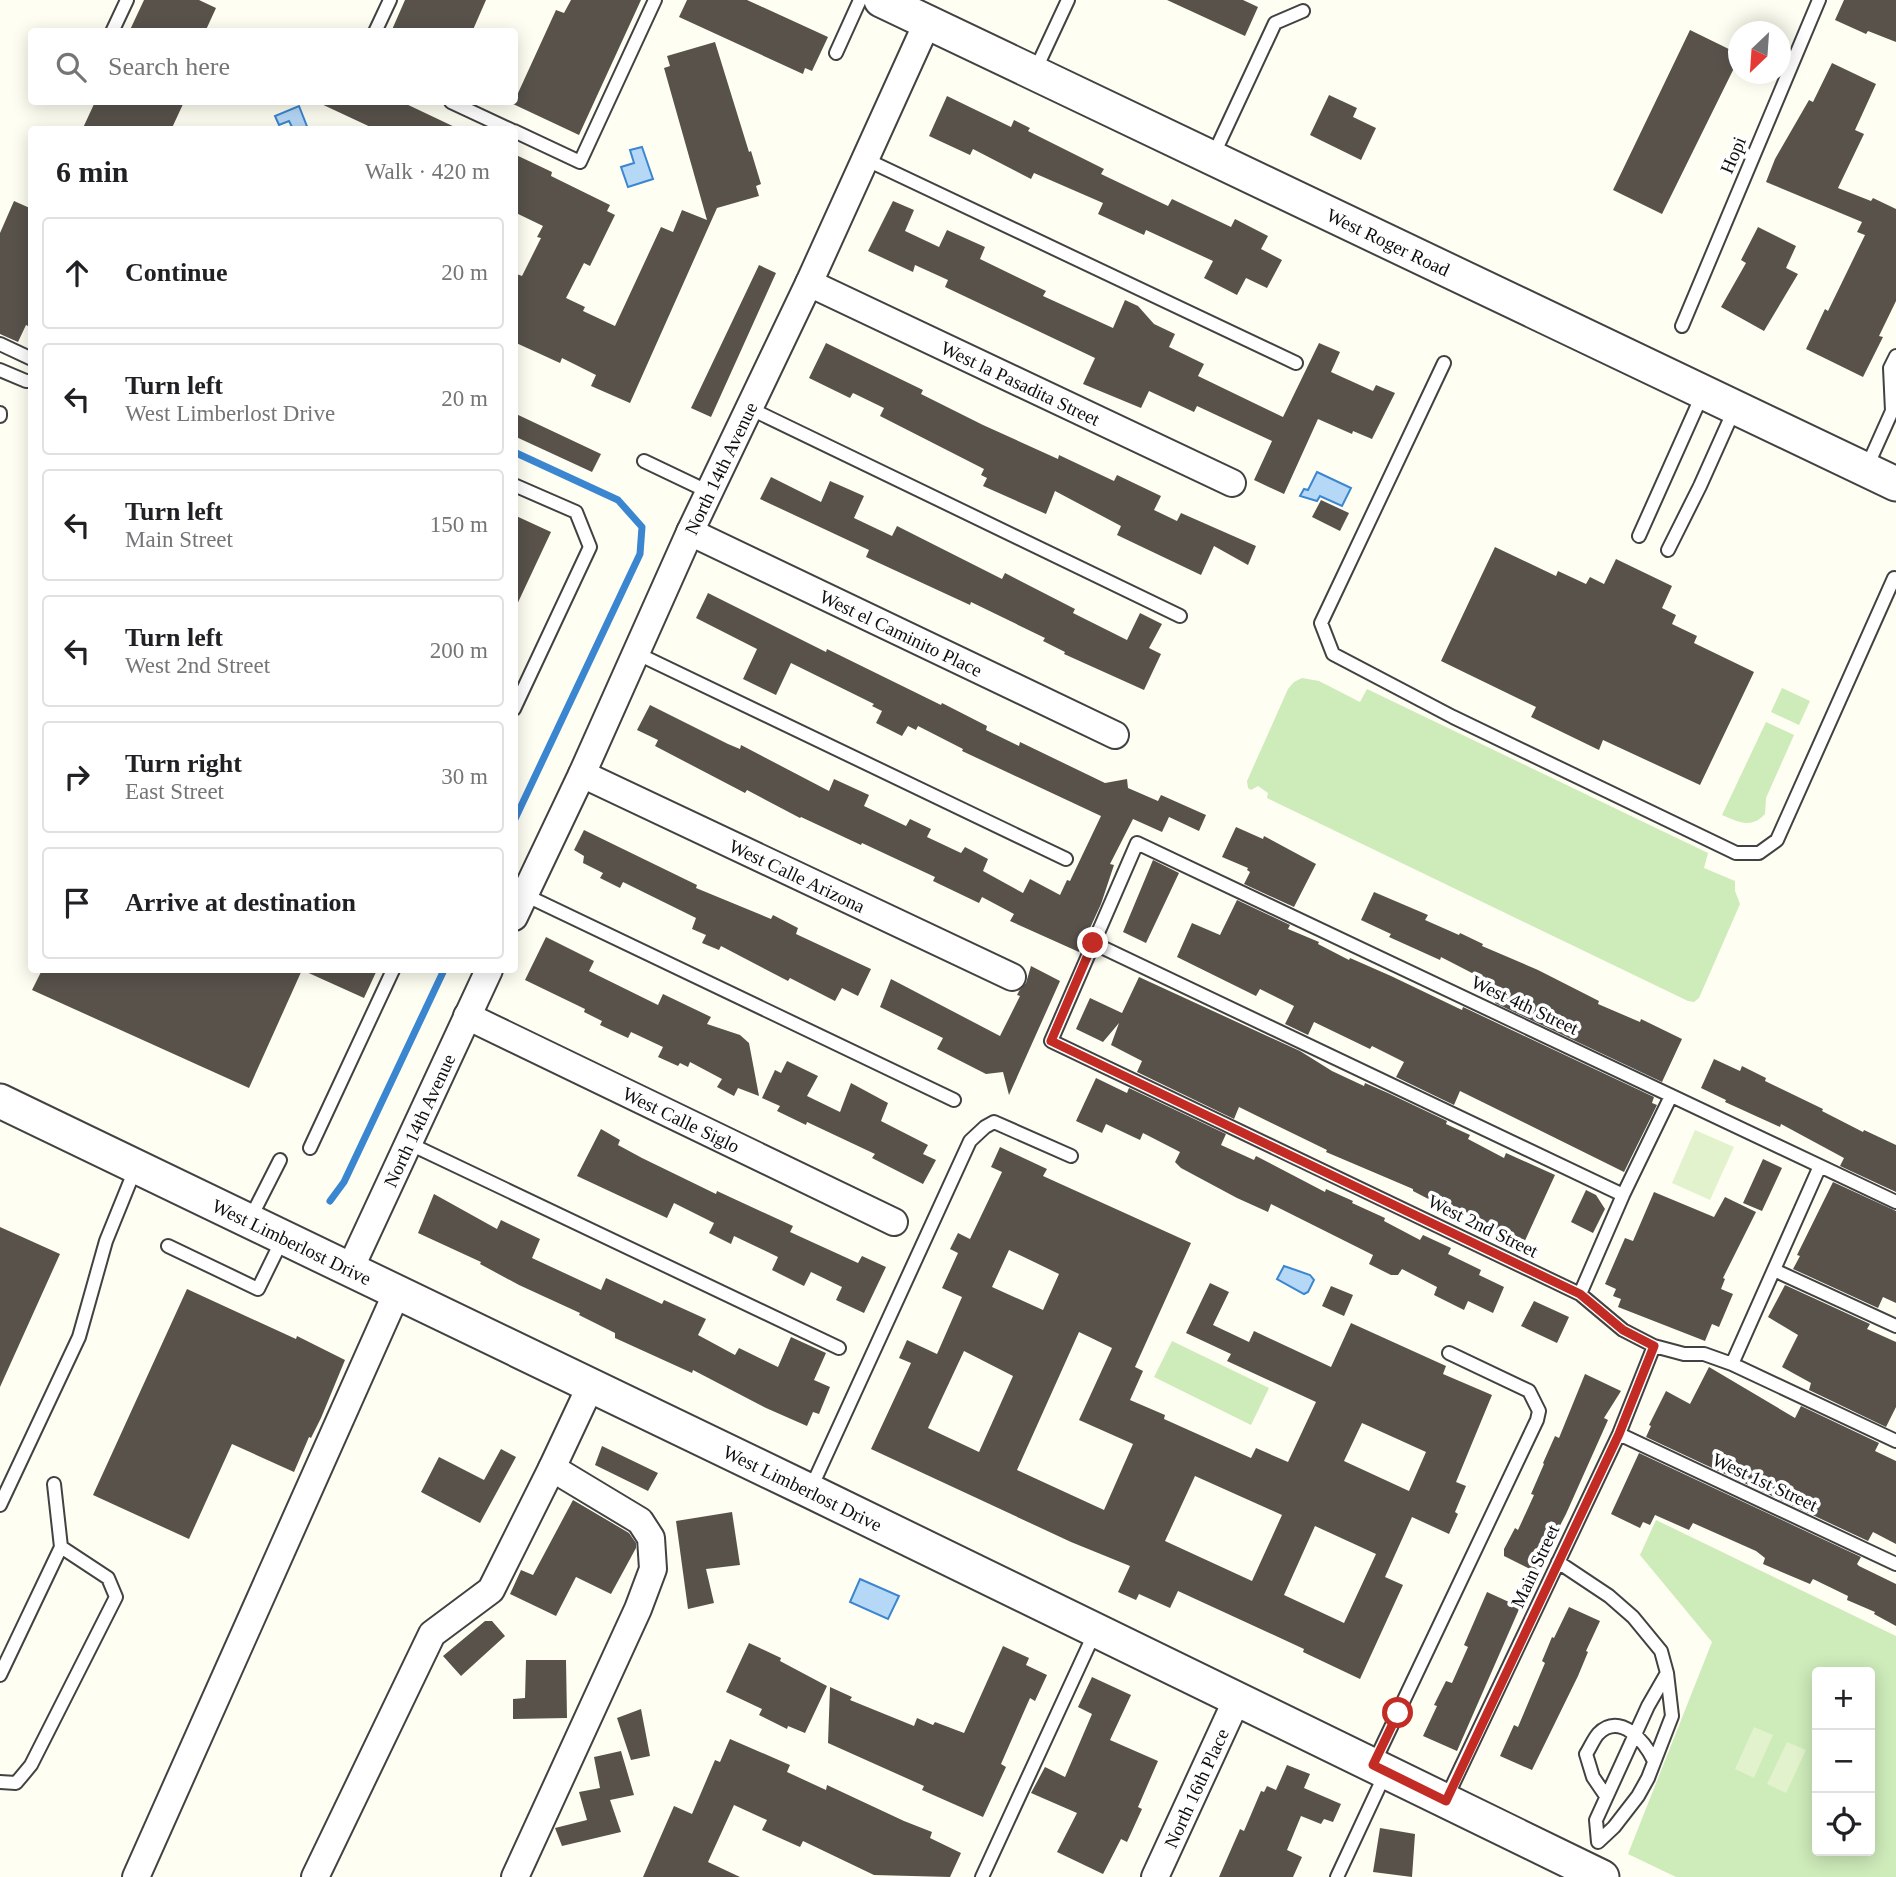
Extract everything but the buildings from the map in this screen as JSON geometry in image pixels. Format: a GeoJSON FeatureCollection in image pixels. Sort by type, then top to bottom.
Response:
{"type":"FeatureCollection","features":[{"type":"Feature","properties":{"kind":"street","name":"West Roger Road"},"geometry":{"type":"LineString","coordinates":[[881,0],[1896,484]]}},
{"type":"Feature","properties":{"kind":"street","name":"North 14th Avenue"},"geometry":{"type":"LineString","coordinates":[[520,906],[690,532],[927,23]]}},
{"type":"Feature","properties":{"kind":"street","name":"West la Pasadita Street"},"geometry":{"type":"LineString","coordinates":[[808,283],[1232,483]]}},
{"type":"Feature","properties":{"kind":"street","name":"West el Caminito Place"},"geometry":{"type":"LineString","coordinates":[[690,532],[1115,735]]}},
{"type":"Feature","properties":{"kind":"street","name":"West Calle Arizona"},"geometry":{"type":"LineString","coordinates":[[582,774],[1012,977]]}},
{"type":"Feature","properties":{"kind":"street","name":"North 14th Avenue"},"geometry":{"type":"LineString","coordinates":[[350,1269],[488,973]]}},
{"type":"Feature","properties":{"kind":"street","name":"West Calle Siglo"},"geometry":{"type":"LineString","coordinates":[[467,1016],[894,1222]]}},
{"type":"Feature","properties":{"kind":"street","name":"West Limberlost Drive"},"geometry":{"type":"LineString","coordinates":[[0,1101],[1446,1801],[1594,1860]]}},
{"type":"Feature","properties":{"kind":"street"},"geometry":{"type":"LineString","coordinates":[[136,1877],[397,1292]]}},
{"type":"Feature","properties":{"kind":"street"},"geometry":{"type":"LineString","coordinates":[[315,1877],[432,1634],[491,1590],[591,1385]]}},
{"type":"Feature","properties":{"kind":"street"},"geometry":{"type":"LineString","coordinates":[[515,1877],[638,1609],[653,1569],[651,1538],[640,1521],[552,1468]]}},
{"type":"Feature","properties":{"kind":"street","name":"North 16th Place"},"geometry":{"type":"LineString","coordinates":[[1155,1877],[1237,1699]]}},
{"type":"Feature","properties":{"kind":"lane"},"geometry":{"type":"LineString","coordinates":[[114,28],[127,0]]}},
{"type":"Feature","properties":{"kind":"lane"},"geometry":{"type":"LineString","coordinates":[[377,28],[390,0]]}},
{"type":"Feature","properties":{"kind":"lane"},"geometry":{"type":"LineString","coordinates":[[518,132],[580,162],[655,0]]}},
{"type":"Feature","properties":{"kind":"lane"},"geometry":{"type":"LineString","coordinates":[[836,53],[860,0]]}},
{"type":"Feature","properties":{"kind":"lane"},"geometry":{"type":"LineString","coordinates":[[1034,74],[1068,0]]}},
{"type":"Feature","properties":{"kind":"lane","name":"Hopi"},"geometry":{"type":"LineString","coordinates":[[1682,326],[1819,0]]}},
{"type":"Feature","properties":{"kind":"lane"},"geometry":{"type":"LineString","coordinates":[[1212,158],[1275,23],[1303,11]]}},
{"type":"Feature","properties":{"kind":"lane"},"geometry":{"type":"LineString","coordinates":[[458,105],[504,126]]}},
{"type":"Feature","properties":{"kind":"lane"},"geometry":{"type":"LineString","coordinates":[[865,159],[1296,363]]}},
{"type":"Feature","properties":{"kind":"lane"},"geometry":{"type":"LineString","coordinates":[[0,344],[28,357]]}},
{"type":"Feature","properties":{"kind":"lane"},"geometry":{"type":"LineString","coordinates":[[1866,469],[1894,410],[1890,368],[1896,356]]}},
{"type":"Feature","properties":{"kind":"lane"},"geometry":{"type":"LineString","coordinates":[[1444,363],[1321,623],[1333,654],[1453,717],[1736,853],[1759,853],[1777,840],[1894,578]]}},
{"type":"Feature","properties":{"kind":"lane"},"geometry":{"type":"LineString","coordinates":[[0,370],[28,381]]}},
{"type":"Feature","properties":{"kind":"lane"},"geometry":{"type":"LineString","coordinates":[[1639,536],[1703,392]]}},
{"type":"Feature","properties":{"kind":"lane"},"geometry":{"type":"LineString","coordinates":[[1668,550],[1735,407]]}},
{"type":"Feature","properties":{"kind":"lane"},"geometry":{"type":"LineString","coordinates":[[749,408],[1180,616]]}},
{"type":"Feature","properties":{"kind":"lane"},"geometry":{"type":"LineString","coordinates":[[644,461],[709,492]]}},
{"type":"Feature","properties":{"kind":"lane"},"geometry":{"type":"LineString","coordinates":[[518,487],[576,512],[590,547],[518,700]]}},
{"type":"Feature","properties":{"kind":"lane"},"geometry":{"type":"LineString","coordinates":[[636,653],[1066,859]]}},
{"type":"Feature","properties":{"kind":"lane","name":"West 4th Street"},"geometry":{"type":"LineString","coordinates":[[1093,943],[1137,844],[1896,1202]]}},
{"type":"Feature","properties":{"kind":"lane"},"geometry":{"type":"LineString","coordinates":[[520,906],[954,1100]]}},
{"type":"Feature","properties":{"kind":"lane"},"geometry":{"type":"LineString","coordinates":[[1093,943],[1623,1195]]}},
{"type":"Feature","properties":{"kind":"lane","name":"West 2nd Street"},"geometry":{"type":"LineString","coordinates":[[1093,943],[1051,1041],[1580,1294],[1623,1330],[1654,1346],[1684,1354],[1704,1354],[1732,1364],[1896,1441]]}},
{"type":"Feature","properties":{"kind":"lane"},"geometry":{"type":"LineString","coordinates":[[310,1148],[392,973]]}},
{"type":"Feature","properties":{"kind":"lane"},"geometry":{"type":"LineString","coordinates":[[1580,1294],[1623,1195],[1671,1096]]}},
{"type":"Feature","properties":{"kind":"lane"},"geometry":{"type":"LineString","coordinates":[[810,1491],[970,1141],[994,1122],[1071,1156]]}},
{"type":"Feature","properties":{"kind":"lane"},"geometry":{"type":"LineString","coordinates":[[408,1143],[839,1348]]}},
{"type":"Feature","properties":{"kind":"lane"},"geometry":{"type":"LineString","coordinates":[[249,1221],[280,1160]]}},
{"type":"Feature","properties":{"kind":"lane"},"geometry":{"type":"LineString","coordinates":[[0,1505],[79,1336],[106,1241],[136,1167]]}},
{"type":"Feature","properties":{"kind":"lane"},"geometry":{"type":"LineString","coordinates":[[1732,1364],[1820,1167]]}},
{"type":"Feature","properties":{"kind":"lane"},"geometry":{"type":"LineString","coordinates":[[168,1246],[258,1290],[284,1237]]}},
{"type":"Feature","properties":{"kind":"lane"},"geometry":{"type":"LineString","coordinates":[[1774,1270],[1896,1326]]}},
{"type":"Feature","properties":{"kind":"lane","name":"Main Street"},"geometry":{"type":"LineString","coordinates":[[1446,1801],[1619,1434],[1654,1346]]}},
{"type":"Feature","properties":{"kind":"lane"},"geometry":{"type":"LineString","coordinates":[[1337,1877],[1379,1768],[1538,1420],[1539,1411],[1529,1391],[1449,1353]]}},
{"type":"Feature","properties":{"kind":"lane","name":"West 1st Street"},"geometry":{"type":"LineString","coordinates":[[1619,1434],[1896,1564]]}},
{"type":"Feature","properties":{"kind":"lane"},"geometry":{"type":"LineString","coordinates":[[0,1675],[61,1548],[54,1484]]}},
{"type":"Feature","properties":{"kind":"lane"},"geometry":{"type":"LineString","coordinates":[[0,1782],[16,1783],[31,1765],[116,1597],[108,1578],[61,1548]]}},
{"type":"Feature","properties":{"kind":"lane"},"geometry":{"type":"LineString","coordinates":[[1558,1562],[1609,1596],[1633,1617],[1661,1651],[1667,1673],[1672,1716],[1638,1796],[1614,1827],[1594,1860]]}},
{"type":"Feature","properties":{"kind":"lane"},"geometry":{"type":"LineString","coordinates":[[982,1877],[1096,1630]]}},
{"type":"Feature","properties":{"kind":"lane"},"geometry":{"type":"LineString","coordinates":[[1594,1860],[1596,1820],[1635,1733],[1667,1673]]}},
{"type":"Feature","properties":{"kind":"lane"},"geometry":{"type":"LineString","coordinates":[[1606,1796],[1593,1777],[1586,1754],[1600,1732],[1617,1726],[1635,1733],[1647,1745],[1654,1761]]}},
{"type":"Feature","properties":{"kind":"green space"},"geometry":{"type":"Polygon","coordinates":[[[1302,678],[1319,681],[1360,702],[1367,689],[1708,853],[1704,868],[1735,881],[1735,891],[1740,904],[1699,998],[1694,1002],[1688,1001],[1267,798],[1268,793],[1258,786],[1251,790],[1248,788],[1247,781],[1288,689],[1302,678]]]}},
{"type":"Feature","properties":{"kind":"green space"},"geometry":{"type":"Polygon","coordinates":[[[1782,688],[1810,701],[1799,725],[1771,712],[1782,688]]]}},
{"type":"Feature","properties":{"kind":"green space"},"geometry":{"type":"Polygon","coordinates":[[[1766,722],[1794,735],[1766,798],[1765,814],[1750,823],[1739,822],[1722,815],[1766,722]]]}},
{"type":"Feature","properties":{"kind":"green space"},"geometry":{"type":"Polygon","coordinates":[[[1695,1130],[1734,1147],[1710,1200],[1672,1183],[1695,1130]]]}},
{"type":"Feature","properties":{"kind":"green space"},"geometry":{"type":"Polygon","coordinates":[[[1172,1341],[1269,1388],[1251,1425],[1154,1377],[1172,1341]]]}},
{"type":"Feature","properties":{"kind":"green space"},"geometry":{"type":"Polygon","coordinates":[[[1656,1520],[1896,1636],[1896,1877],[1676,1877],[1628,1854],[1712,1642],[1640,1555],[1656,1520]]]}},
{"type":"Feature","properties":{"kind":"green space"},"geometry":{"type":"Polygon","coordinates":[[[1754,1727],[1773,1735],[1754,1778],[1735,1769],[1754,1727]]]}},
{"type":"Feature","properties":{"kind":"green space"},"geometry":{"type":"Polygon","coordinates":[[[1787,1742],[1806,1750],[1786,1793],[1767,1784],[1787,1742]]]}},
{"type":"Feature","properties":{"kind":"water"},"geometry":{"type":"Polygon","coordinates":[[[299,106],[307,126],[292,126],[289,121],[279,125],[275,116],[299,106]]]}},
{"type":"Feature","properties":{"kind":"water"},"geometry":{"type":"Polygon","coordinates":[[[642,147],[653,179],[628,187],[621,167],[634,163],[630,150],[642,147]]]}},
{"type":"Feature","properties":{"kind":"water"},"geometry":{"type":"Polygon","coordinates":[[[1317,472],[1351,488],[1342,506],[1320,496],[1317,501],[1300,496],[1304,489],[1308,490],[1317,472]]]}},
{"type":"Feature","properties":{"kind":"water"},"geometry":{"type":"Polygon","coordinates":[[[1284,1266],[1310,1275],[1314,1280],[1308,1292],[1304,1294],[1277,1279],[1284,1266]]]}},
{"type":"Feature","properties":{"kind":"water"},"geometry":{"type":"Polygon","coordinates":[[[860,1579],[899,1596],[888,1619],[850,1602],[860,1579]]]}},
{"type":"Feature","properties":{"kind":"waterway"},"geometry":{"type":"LineString","coordinates":[[518,454],[618,500],[642,527],[640,554],[518,813]]}},
{"type":"Feature","properties":{"kind":"waterway"},"geometry":{"type":"LineString","coordinates":[[330,1201],[344,1182],[443,973]]}},
{"type":"Feature","properties":{"kind":"route"},"geometry":{"type":"LineString","coordinates":[[1093,943],[1051,1041],[1580,1294],[1623,1330],[1654,1346],[1619,1434],[1446,1801],[1373,1765],[1398,1713]]}}]}
